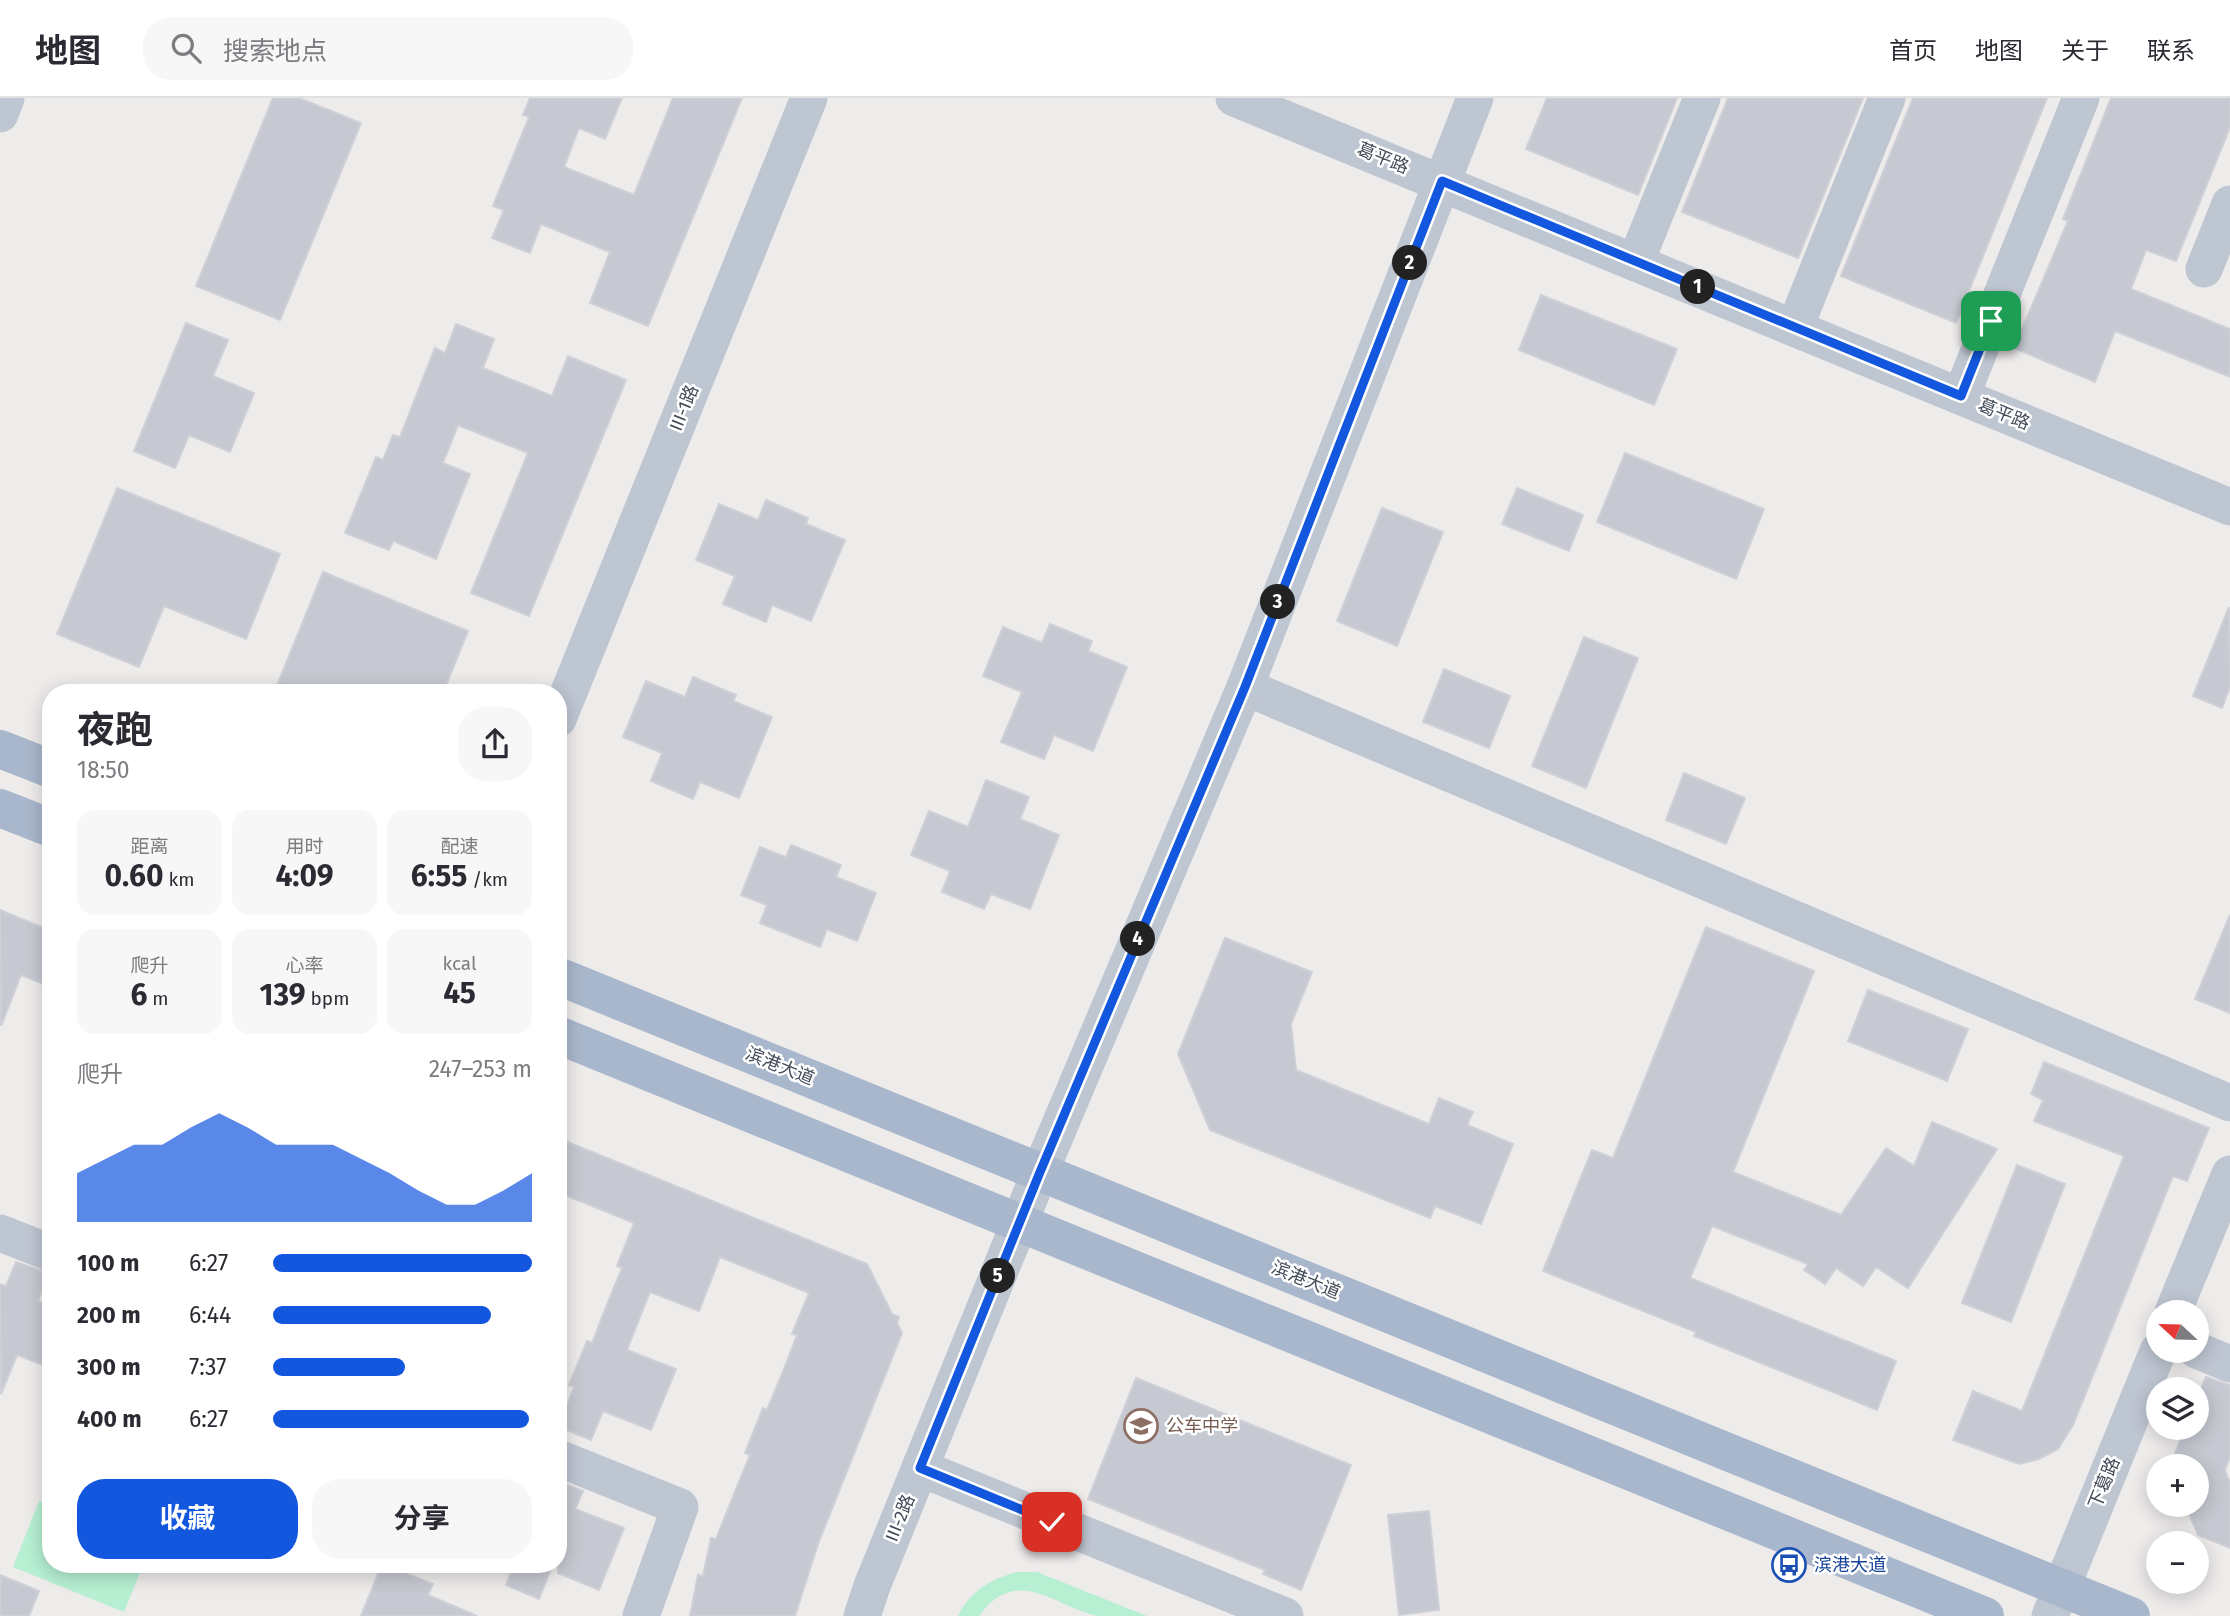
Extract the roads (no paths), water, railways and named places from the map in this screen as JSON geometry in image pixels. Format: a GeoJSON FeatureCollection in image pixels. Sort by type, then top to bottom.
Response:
{"type":"FeatureCollection","features":[{"type":"Feature","properties":{"kind":"main road"},"geometry":{"type":"LineString","coordinates":[[0,749],[42,765]]}},
{"type":"Feature","properties":{"kind":"main road"},"geometry":{"type":"LineString","coordinates":[[0,808],[42,824]]}},
{"type":"Feature","properties":{"kind":"main road","name":"滨港大道"},"geometry":{"type":"LineString","coordinates":[[567,980],[1040,1172],[2056,1602],[2131,1616]]}},
{"type":"Feature","properties":{"kind":"main road"},"geometry":{"type":"LineString","coordinates":[[567,1039],[1986,1616]]}},
{"type":"Feature","properties":{"kind":"street"},"geometry":{"type":"LineString","coordinates":[[0,114],[6,98]]}},
{"type":"Feature","properties":{"kind":"street","name":"III-1路"},"geometry":{"type":"LineString","coordinates":[[567,697],[809,98]]}},
{"type":"Feature","properties":{"kind":"street","name":"葛平路"},"geometry":{"type":"LineString","coordinates":[[1234,98],[1442,181],[2230,507]]}},
{"type":"Feature","properties":{"kind":"street","name":"III-2路"},"geometry":{"type":"LineString","coordinates":[[862,1616],[1040,1172],[1245,687],[1475,98]]}},
{"type":"Feature","properties":{"kind":"street"},"geometry":{"type":"LineString","coordinates":[[1636,261],[1702,98]]}},
{"type":"Feature","properties":{"kind":"street"},"geometry":{"type":"LineString","coordinates":[[1795,327],[1887,98]]}},
{"type":"Feature","properties":{"kind":"street"},"geometry":{"type":"LineString","coordinates":[[1961,396],[2081,98]]}},
{"type":"Feature","properties":{"kind":"street"},"geometry":{"type":"LineString","coordinates":[[2204,269],[2230,204]]}},
{"type":"Feature","properties":{"kind":"street"},"geometry":{"type":"LineString","coordinates":[[1245,687],[2230,1103]]}},
{"type":"Feature","properties":{"kind":"street"},"geometry":{"type":"LineString","coordinates":[[2178,1300],[2230,1174]]}},
{"type":"Feature","properties":{"kind":"street"},"geometry":{"type":"LineString","coordinates":[[0,1233],[42,1249]]}},
{"type":"Feature","properties":{"kind":"street"},"geometry":{"type":"LineString","coordinates":[[2209,1355],[2230,1364]]}},
{"type":"Feature","properties":{"kind":"street","name":"下葛路"},"geometry":{"type":"LineString","coordinates":[[2056,1602],[2153,1363]]}},
{"type":"Feature","properties":{"kind":"street"},"geometry":{"type":"LineString","coordinates":[[567,1462],[680,1507],[641,1616]]}},
{"type":"Feature","properties":{"kind":"street"},"geometry":{"type":"LineString","coordinates":[[920,1468],[1285,1616]]}},
{"type":"Feature","properties":{"kind":"place","name":"公车中学"},"geometry":{"type":"Point","coordinates":[1141,1426]}},
{"type":"Feature","properties":{"kind":"place","name":"滨港大道"},"geometry":{"type":"Point","coordinates":[1789,1565]}}]}
